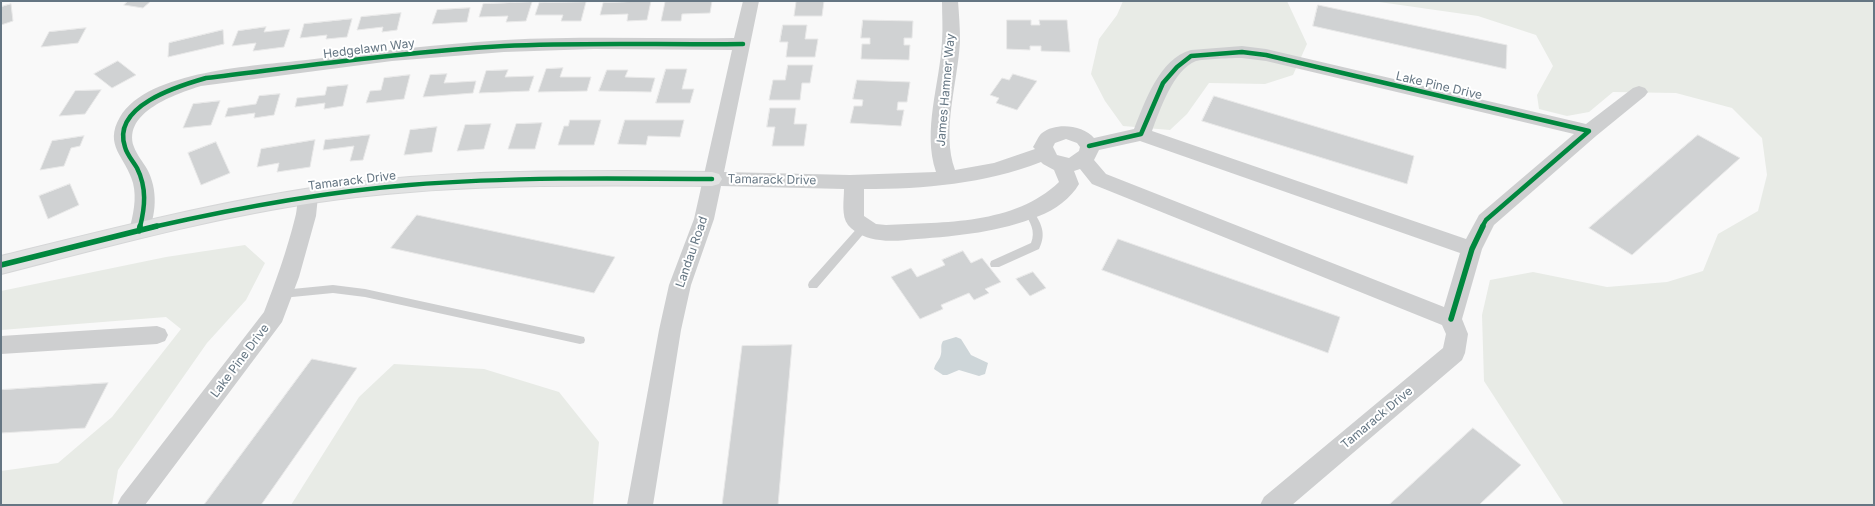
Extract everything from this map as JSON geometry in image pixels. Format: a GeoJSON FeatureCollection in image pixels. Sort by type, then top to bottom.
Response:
{"type":"FeatureCollection","features":[{"type":"Feature","properties":{"kind":"street","name":"Landau Road"},"geometry":{"type":"LineString","coordinates":[[640,505],[680,285],[704,219],[743,44],[751,1]]}},
{"type":"Feature","properties":{"kind":"street","name":"James Hamner Way"},"geometry":{"type":"LineString","coordinates":[[948,177],[942,160],[940,135],[951,41],[950,1]]}},
{"type":"Feature","properties":{"kind":"street","name":"Hedgelawn Way"},"geometry":{"type":"LineString","coordinates":[[139,231],[145,210],[145,189],[143,179],[124,146],[122,136],[125,126],[130,118],[145,103],[166,90],[183,84],[206,78],[413,54],[504,46],[580,44],[743,44]]}},
{"type":"Feature","properties":{"kind":"street","name":"Lake Pine Drive"},"geometry":{"type":"LineString","coordinates":[[1141,134],[1163,83],[1177,67],[1191,56],[1242,52],[1266,55],[1589,131]]}},
{"type":"Feature","properties":{"kind":"street"},"geometry":{"type":"LineString","coordinates":[[1472,249],[1141,134],[1086,153],[1078,164],[1062,164],[1054,162],[1044,153],[1043,147],[1048,138],[1060,133],[1067,132],[1081,136],[1086,153],[1099,178],[1451,319],[1472,249],[1486,220],[1589,131],[1638,92]]}},
{"type":"Feature","properties":{"kind":"street","name":"Tamarack Drive"},"geometry":{"type":"LineString","coordinates":[[1,265],[209,215],[308,196],[364,189],[494,179],[917,180],[988,172],[1020,163],[1044,153]]}},
{"type":"Feature","properties":{"kind":"street"},"geometry":{"type":"LineString","coordinates":[[854,181],[854,218],[862,228],[874,232],[886,233],[970,226],[999,221],[1045,206],[1062,193],[1069,184],[1062,164]]}},
{"type":"Feature","properties":{"kind":"street","name":"Lake Pine Drive"},"geometry":{"type":"LineString","coordinates":[[130,505],[274,316],[306,216],[308,196]]}},
{"type":"Feature","properties":{"kind":"street","name":"Tamarack Drive"},"geometry":{"type":"LineString","coordinates":[[1273,505],[1454,353],[1457,334],[1451,319]]}},
{"type":"Feature","properties":{"kind":"street"},"geometry":{"type":"LineString","coordinates":[[1,345],[157,336]]}},
{"type":"Feature","properties":{"kind":"lane"},"geometry":{"type":"LineString","coordinates":[[995,264],[1035,246],[1039,240],[1040,231],[1029,212]]}},
{"type":"Feature","properties":{"kind":"lane"},"geometry":{"type":"LineString","coordinates":[[813,285],[862,228]]}},
{"type":"Feature","properties":{"kind":"lane"},"geometry":{"type":"LineString","coordinates":[[282,294],[333,289],[580,340]]}},
{"type":"Feature","properties":{"kind":"shaded area"},"geometry":{"type":"Polygon","coordinates":[[[1123,1],[1287,1],[1307,44],[1293,75],[1265,84],[1209,83],[1187,114],[1170,130],[1123,126],[1105,101],[1091,74],[1099,39],[1117,15],[1123,1]]]}},
{"type":"Feature","properties":{"kind":"shaded area"},"geometry":{"type":"Polygon","coordinates":[[[1372,1],[1874,1],[1874,505],[1562,505],[1563,503],[1484,381],[1482,315],[1490,280],[1533,272],[1607,287],[1667,282],[1703,271],[1718,234],[1758,211],[1767,175],[1762,138],[1732,108],[1676,93],[1613,92],[1589,112],[1567,116],[1539,109],[1537,95],[1553,66],[1536,35],[1478,16],[1372,1]]]}},
{"type":"Feature","properties":{"kind":"shaded area"},"geometry":{"type":"Polygon","coordinates":[[[245,245],[265,263],[246,300],[207,343],[118,470],[112,505],[1,505],[1,471],[58,463],[112,417],[181,329],[166,317],[1,330],[1,291],[166,257],[245,245]]]}},
{"type":"Feature","properties":{"kind":"shaded area"},"geometry":{"type":"Polygon","coordinates":[[[956,337],[961,339],[971,355],[988,363],[985,374],[979,376],[959,370],[943,375],[934,369],[940,356],[943,341],[956,337]]]}},
{"type":"Feature","properties":{"kind":"shaded area"},"geometry":{"type":"Polygon","coordinates":[[[394,364],[484,369],[559,392],[599,442],[593,505],[291,505],[359,397],[394,364]]]}},
{"type":"Feature","properties":{"kind":"building"},"geometry":{"type":"Polygon","coordinates":[[[128,1],[151,1],[143,8],[124,5],[128,1]]]}},
{"type":"Feature","properties":{"kind":"building"},"geometry":{"type":"Polygon","coordinates":[[[651,1],[647,20],[627,21],[628,14],[600,15],[603,3],[651,1]]]}},
{"type":"Feature","properties":{"kind":"building"},"geometry":{"type":"Polygon","coordinates":[[[712,1],[710,13],[682,14],[681,21],[661,21],[665,2],[712,1]]]}},
{"type":"Feature","properties":{"kind":"building"},"geometry":{"type":"Polygon","coordinates":[[[789,1],[824,1],[822,16],[794,16],[796,2],[789,1]]]}},
{"type":"Feature","properties":{"kind":"building"},"geometry":{"type":"Polygon","coordinates":[[[532,2],[526,21],[506,22],[508,16],[479,17],[483,4],[532,2]]]}},
{"type":"Feature","properties":{"kind":"building"},"geometry":{"type":"Polygon","coordinates":[[[586,2],[581,21],[561,21],[563,15],[535,15],[539,3],[586,2]]]}},
{"type":"Feature","properties":{"kind":"building"},"geometry":{"type":"Polygon","coordinates":[[[11,4],[13,21],[1,25],[1,7],[11,4]]]}},
{"type":"Feature","properties":{"kind":"building"},"geometry":{"type":"Polygon","coordinates":[[[1318,5],[1507,45],[1506,69],[1313,26],[1318,5]]]}},
{"type":"Feature","properties":{"kind":"building"},"geometry":{"type":"Polygon","coordinates":[[[470,8],[467,22],[432,24],[437,10],[470,8]]]}},
{"type":"Feature","properties":{"kind":"building"},"geometry":{"type":"Polygon","coordinates":[[[401,13],[397,30],[382,32],[383,27],[357,30],[361,17],[401,13]]]}},
{"type":"Feature","properties":{"kind":"building"},"geometry":{"type":"Polygon","coordinates":[[[352,19],[347,37],[326,39],[327,35],[300,38],[304,24],[352,19]]]}},
{"type":"Feature","properties":{"kind":"building"},"geometry":{"type":"Polygon","coordinates":[[[863,20],[913,21],[912,38],[904,38],[904,45],[910,45],[909,60],[861,59],[862,44],[870,44],[870,38],[861,38],[863,20]]]}},
{"type":"Feature","properties":{"kind":"building"},"geometry":{"type":"Polygon","coordinates":[[[1007,20],[1031,20],[1031,25],[1040,25],[1039,20],[1067,20],[1070,52],[1041,51],[1041,46],[1030,46],[1030,50],[1007,49],[1007,20]]]}},
{"type":"Feature","properties":{"kind":"building"},"geometry":{"type":"Polygon","coordinates":[[[783,25],[807,25],[805,39],[818,39],[815,57],[786,57],[788,42],[780,42],[783,25]]]}},
{"type":"Feature","properties":{"kind":"building"},"geometry":{"type":"Polygon","coordinates":[[[266,27],[264,32],[290,29],[284,47],[253,51],[256,43],[232,46],[238,31],[266,27]]]}},
{"type":"Feature","properties":{"kind":"building"},"geometry":{"type":"Polygon","coordinates":[[[86,28],[78,43],[41,47],[49,32],[86,28]]]}},
{"type":"Feature","properties":{"kind":"building"},"geometry":{"type":"Polygon","coordinates":[[[223,30],[224,44],[168,57],[169,43],[223,30]]]}},
{"type":"Feature","properties":{"kind":"building"},"geometry":{"type":"Polygon","coordinates":[[[118,61],[136,75],[112,88],[94,74],[118,61]]]}},
{"type":"Feature","properties":{"kind":"building"},"geometry":{"type":"Polygon","coordinates":[[[788,65],[813,65],[810,83],[802,83],[800,100],[769,100],[773,80],[785,80],[788,65]]]}},
{"type":"Feature","properties":{"kind":"building"},"geometry":{"type":"Polygon","coordinates":[[[563,68],[560,77],[591,77],[587,91],[538,92],[546,69],[563,68]]]}},
{"type":"Feature","properties":{"kind":"building"},"geometry":{"type":"Polygon","coordinates":[[[666,69],[687,69],[682,89],[694,89],[690,103],[656,103],[666,69]]]}},
{"type":"Feature","properties":{"kind":"building"},"geometry":{"type":"Polygon","coordinates":[[[508,70],[505,77],[534,76],[529,91],[479,93],[486,71],[508,70]]]}},
{"type":"Feature","properties":{"kind":"building"},"geometry":{"type":"Polygon","coordinates":[[[607,70],[628,70],[625,77],[655,78],[651,92],[599,91],[607,70]]]}},
{"type":"Feature","properties":{"kind":"building"},"geometry":{"type":"Polygon","coordinates":[[[447,74],[444,83],[476,81],[473,93],[423,97],[430,75],[447,74]]]}},
{"type":"Feature","properties":{"kind":"building"},"geometry":{"type":"Polygon","coordinates":[[[1013,74],[1037,81],[1017,110],[996,103],[999,98],[990,95],[1002,78],[1009,80],[1013,74]]]}},
{"type":"Feature","properties":{"kind":"building"},"geometry":{"type":"Polygon","coordinates":[[[410,75],[404,99],[366,103],[370,91],[381,90],[384,78],[410,75]]]}},
{"type":"Feature","properties":{"kind":"building"},"geometry":{"type":"Polygon","coordinates":[[[857,80],[910,82],[907,102],[898,102],[897,110],[904,110],[901,126],[850,123],[854,106],[862,106],[863,100],[853,99],[857,80]]]}},
{"type":"Feature","properties":{"kind":"building"},"geometry":{"type":"Polygon","coordinates":[[[348,85],[343,106],[324,109],[325,103],[295,107],[297,98],[325,95],[327,87],[348,85]]]}},
{"type":"Feature","properties":{"kind":"building"},"geometry":{"type":"Polygon","coordinates":[[[101,90],[85,114],[59,116],[75,91],[101,90]]]}},
{"type":"Feature","properties":{"kind":"building"},"geometry":{"type":"Polygon","coordinates":[[[280,94],[274,115],[254,118],[255,113],[225,117],[228,108],[256,104],[259,96],[280,94]]]}},
{"type":"Feature","properties":{"kind":"building"},"geometry":{"type":"Polygon","coordinates":[[[1214,96],[1414,156],[1407,184],[1202,121],[1214,96]]]}},
{"type":"Feature","properties":{"kind":"building"},"geometry":{"type":"Polygon","coordinates":[[[220,101],[211,125],[183,128],[193,104],[220,101]]]}},
{"type":"Feature","properties":{"kind":"building"},"geometry":{"type":"Polygon","coordinates":[[[770,108],[796,108],[794,124],[807,124],[804,146],[772,146],[775,127],[767,127],[770,108]]]}},
{"type":"Feature","properties":{"kind":"building"},"geometry":{"type":"Polygon","coordinates":[[[570,120],[601,120],[594,145],[558,145],[564,126],[568,126],[570,120]]]}},
{"type":"Feature","properties":{"kind":"building"},"geometry":{"type":"Polygon","coordinates":[[[625,120],[684,120],[680,137],[648,136],[646,145],[618,144],[625,120]]]}},
{"type":"Feature","properties":{"kind":"building"},"geometry":{"type":"Polygon","coordinates":[[[542,123],[535,149],[508,149],[516,124],[542,123]]]}},
{"type":"Feature","properties":{"kind":"building"},"geometry":{"type":"Polygon","coordinates":[[[491,124],[484,149],[457,151],[465,125],[491,124]]]}},
{"type":"Feature","properties":{"kind":"building"},"geometry":{"type":"Polygon","coordinates":[[[437,127],[432,152],[404,155],[410,130],[437,127]]]}},
{"type":"Feature","properties":{"kind":"building"},"geometry":{"type":"Polygon","coordinates":[[[370,135],[363,160],[350,161],[354,146],[323,150],[325,140],[370,135]]]}},
{"type":"Feature","properties":{"kind":"building"},"geometry":{"type":"Polygon","coordinates":[[[1698,135],[1740,158],[1632,255],[1589,228],[1698,135]]]}},
{"type":"Feature","properties":{"kind":"building"},"geometry":{"type":"Polygon","coordinates":[[[84,136],[80,146],[71,148],[64,166],[40,170],[52,141],[84,136]]]}},
{"type":"Feature","properties":{"kind":"building"},"geometry":{"type":"Polygon","coordinates":[[[315,140],[310,167],[277,172],[279,163],[257,167],[261,149],[315,140]]]}},
{"type":"Feature","properties":{"kind":"building"},"geometry":{"type":"Polygon","coordinates":[[[216,142],[230,173],[201,185],[188,153],[216,142]]]}},
{"type":"Feature","properties":{"kind":"building"},"geometry":{"type":"Polygon","coordinates":[[[70,184],[79,205],[48,219],[39,196],[70,184]]]}},
{"type":"Feature","properties":{"kind":"building"},"geometry":{"type":"Polygon","coordinates":[[[417,215],[615,257],[594,293],[391,248],[417,215]]]}},
{"type":"Feature","properties":{"kind":"building"},"geometry":{"type":"Polygon","coordinates":[[[1118,239],[1340,317],[1328,353],[1102,270],[1118,239]]]}},
{"type":"Feature","properties":{"kind":"building"},"geometry":{"type":"Polygon","coordinates":[[[963,251],[971,263],[982,258],[1001,282],[985,289],[989,293],[974,300],[969,293],[941,305],[943,309],[920,319],[891,277],[911,268],[917,277],[945,265],[942,260],[963,251]]]}},
{"type":"Feature","properties":{"kind":"building"},"geometry":{"type":"Polygon","coordinates":[[[1033,272],[1046,288],[1030,296],[1016,279],[1033,272]]]}},
{"type":"Feature","properties":{"kind":"building"},"geometry":{"type":"Polygon","coordinates":[[[792,345],[778,505],[722,505],[742,346],[792,345]]]}},
{"type":"Feature","properties":{"kind":"building"},"geometry":{"type":"Polygon","coordinates":[[[312,359],[357,368],[261,505],[204,505],[312,359]]]}},
{"type":"Feature","properties":{"kind":"building"},"geometry":{"type":"Polygon","coordinates":[[[108,383],[85,428],[1,433],[1,390],[108,383]]]}},
{"type":"Feature","properties":{"kind":"building"},"geometry":{"type":"Polygon","coordinates":[[[1473,428],[1521,465],[1479,505],[1389,505],[1473,428]]]}},
{"type":"Feature","properties":{"kind":"cycle path"},"geometry":{"type":"LineString","coordinates":[[139,231],[145,200],[143,184],[141,177],[125,148],[123,131],[128,119],[138,109],[165,92],[194,81],[206,78],[355,60],[504,46],[594,44],[743,44]]}},
{"type":"Feature","properties":{"kind":"cycle path"},"geometry":{"type":"LineString","coordinates":[[1089,146],[1141,134],[1163,83],[1177,67],[1191,56],[1242,52],[1266,55],[1589,131],[1486,220],[1472,249],[1451,319]]}},
{"type":"Feature","properties":{"kind":"cycle path"},"geometry":{"type":"LineString","coordinates":[[1,265],[136,231],[227,211],[273,202],[365,189],[495,180],[582,178],[712,179]]}}]}
